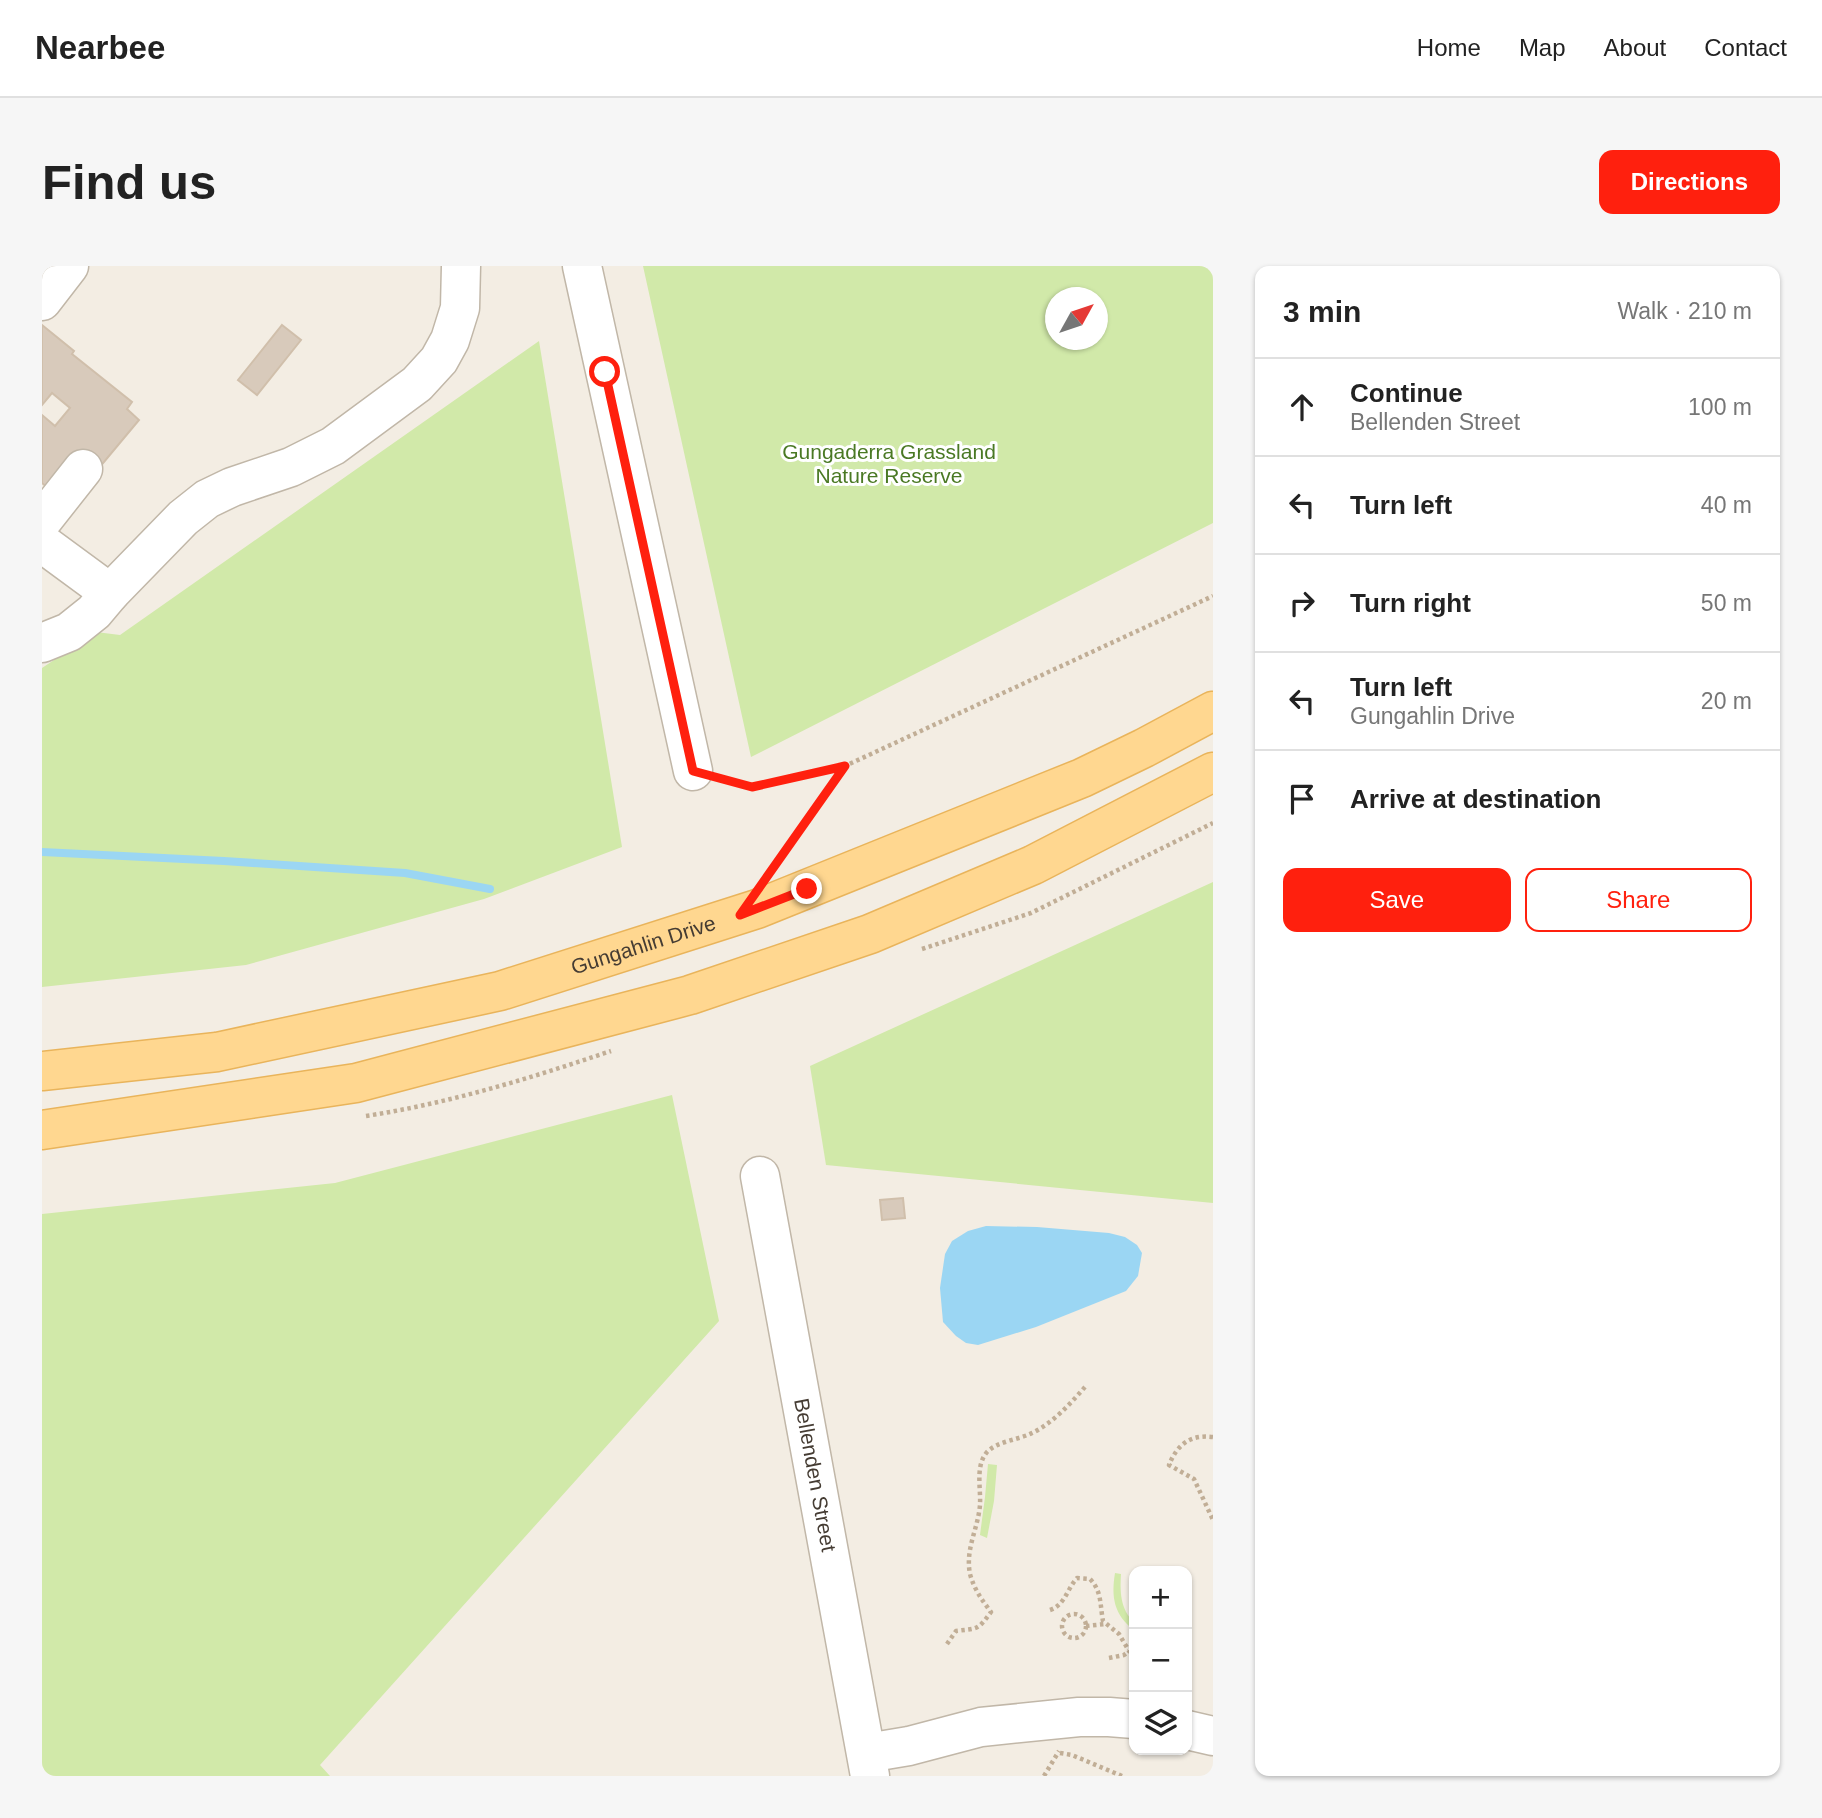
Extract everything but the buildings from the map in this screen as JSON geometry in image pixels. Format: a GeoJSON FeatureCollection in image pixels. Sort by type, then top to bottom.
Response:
{"type":"FeatureCollection","features":[{"type":"Feature","properties":{"kind":"main road","name":"Gungahlin Drive"},"geometry":{"type":"LineString","coordinates":[[42,1071],[217,1052],[500,991],[757,909],[1082,778],[1213,711]]}},
{"type":"Feature","properties":{"kind":"main road"},"geometry":{"type":"LineString","coordinates":[[42,1130],[356,1083],[690,995],[870,934],[1033,865],[1213,772]]}},
{"type":"Feature","properties":{"kind":"street"},"geometry":{"type":"LineString","coordinates":[[42,301],[69,266]]}},
{"type":"Feature","properties":{"kind":"street"},"geometry":{"type":"LineString","coordinates":[[42,643],[69,632],[94,612],[183,518],[206,499],[291,467],[333,446],[417,384],[439,360],[450,340],[460,308],[461,266]]}},
{"type":"Feature","properties":{"kind":"street"},"geometry":{"type":"LineString","coordinates":[[582,266],[693,771]]}},
{"type":"Feature","properties":{"kind":"street"},"geometry":{"type":"LineString","coordinates":[[83,469],[42,534],[110,593]]}},
{"type":"Feature","properties":{"kind":"street","name":"Bellenden Street"},"geometry":{"type":"LineString","coordinates":[[760,1176],[869,1765]]}},
{"type":"Feature","properties":{"kind":"street"},"geometry":{"type":"LineString","coordinates":[[869,1765],[909,1746],[981,1727],[1079,1717],[1129,1719]]}},
{"type":"Feature","properties":{"kind":"path"},"geometry":{"type":"LineString","coordinates":[[693,771],[752,787],[845,766],[1213,596]]}},
{"type":"Feature","properties":{"kind":"path"},"geometry":{"type":"LineString","coordinates":[[770,872],[845,766]]}},
{"type":"Feature","properties":{"kind":"path"},"geometry":{"type":"LineString","coordinates":[[947,1644],[956,1632],[981,1626],[991,1612],[978,1594],[970,1575],[968,1555],[980,1507],[981,1463],[985,1454],[993,1447],[1031,1434],[1042,1427],[1070,1404],[1085,1387]]}},
{"type":"Feature","properties":{"kind":"path"},"geometry":{"type":"LineString","coordinates":[[1213,1437],[1194,1438],[1183,1444],[1174,1453],[1169,1465],[1194,1479],[1213,1520]]}},
{"type":"Feature","properties":{"kind":"path"},"geometry":{"type":"LineString","coordinates":[[1050,1610],[1058,1608],[1077,1578],[1090,1579],[1098,1592],[1103,1620],[1119,1634],[1129,1649]]}},
{"type":"Feature","properties":{"kind":"path"},"geometry":{"type":"LineString","coordinates":[[1060,1605],[1067,1616]]}},
{"type":"Feature","properties":{"kind":"path"},"geometry":{"type":"LineString","coordinates":[[1076,1614],[1083,1617],[1086,1631],[1077,1639],[1071,1638],[1062,1630],[1067,1616],[1076,1614]]}},
{"type":"Feature","properties":{"kind":"path"},"geometry":{"type":"LineString","coordinates":[[1086,1626],[1106,1623]]}},
{"type":"Feature","properties":{"kind":"path"},"geometry":{"type":"LineString","coordinates":[[1109,1658],[1129,1654]]}},
{"type":"Feature","properties":{"kind":"path"},"geometry":{"type":"LineString","coordinates":[[1059,1752],[1122,1776]]}},
{"type":"Feature","properties":{"kind":"green space","name":"Gungaderra Grassland Nature Reserve"},"geometry":{"type":"Polygon","coordinates":[[[643,266],[1213,266],[1213,523],[751,757],[643,266]]]}},
{"type":"Feature","properties":{"kind":"green space"},"geometry":{"type":"Polygon","coordinates":[[[539,341],[622,847],[484,899],[246,965],[42,987],[42,668],[96,632],[120,635],[539,341]]]}},
{"type":"Feature","properties":{"kind":"green space"},"geometry":{"type":"Polygon","coordinates":[[[1213,882],[1213,1203],[826,1165],[810,1066],[1213,882]]]}},
{"type":"Feature","properties":{"kind":"green space"},"geometry":{"type":"Polygon","coordinates":[[[672,1095],[719,1321],[320,1765],[330,1776],[42,1776],[42,1214],[335,1183],[672,1095]]]}},
{"type":"Feature","properties":{"kind":"green space"},"geometry":{"type":"Polygon","coordinates":[[[988,1464],[997,1465],[987,1538],[980,1535],[988,1464]]]}},
{"type":"Feature","properties":{"kind":"green space"},"geometry":{"type":"Polygon","coordinates":[[[1115,1573],[1121,1574],[1122,1600],[1129,1617],[1129,1626],[1118,1612],[1113,1590],[1115,1573]]]}},
{"type":"Feature","properties":{"kind":"water"},"geometry":{"type":"Polygon","coordinates":[[[986,1226],[1037,1227],[1109,1233],[1125,1237],[1137,1245],[1142,1253],[1138,1276],[1126,1291],[1036,1327],[978,1345],[966,1343],[943,1322],[940,1288],[945,1254],[952,1241],[968,1231],[986,1226]]]}},
{"type":"Feature","properties":{"kind":"waterway"},"geometry":{"type":"LineString","coordinates":[[42,852],[405,873],[490,889]]}},
{"type":"Feature","properties":{"kind":"route"},"geometry":{"type":"LineString","coordinates":[[605,372],[693,771],[752,787],[845,766],[740,915],[807,889]]}}]}
